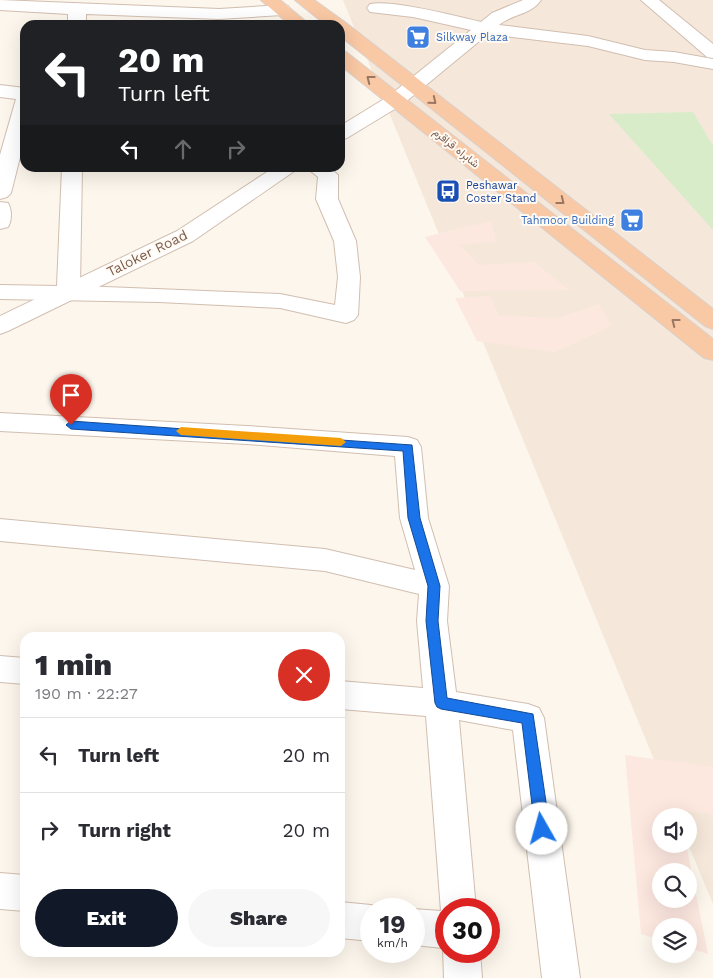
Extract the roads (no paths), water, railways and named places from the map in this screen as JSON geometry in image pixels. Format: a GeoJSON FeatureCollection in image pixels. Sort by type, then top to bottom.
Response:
{"type":"FeatureCollection","features":[{"type":"Feature","properties":{"kind":"highway"},"geometry":{"type":"LineString","coordinates":[[303,0],[330,20]]}},
{"type":"Feature","properties":{"kind":"highway"},"geometry":{"type":"LineString","coordinates":[[275,5],[294,20]]}},
{"type":"Feature","properties":{"kind":"highway","name":"شاہراہ قراقرم"},"geometry":{"type":"LineString","coordinates":[[345,31],[713,321]]}},
{"type":"Feature","properties":{"kind":"highway","name":"شاہراہ قراقرم"},"geometry":{"type":"LineString","coordinates":[[345,60],[713,352]]}},
{"type":"Feature","properties":{"kind":"street"},"geometry":{"type":"LineString","coordinates":[[345,131],[396,100],[415,86],[498,17],[526,6],[533,0],[573,39]]}},
{"type":"Feature","properties":{"kind":"street"},"geometry":{"type":"LineString","coordinates":[[650,0],[713,53]]}},
{"type":"Feature","properties":{"kind":"street"},"geometry":{"type":"LineString","coordinates":[[0,6],[42,7],[77,17],[219,14],[275,5]]}},
{"type":"Feature","properties":{"kind":"street"},"geometry":{"type":"LineString","coordinates":[[40,20],[42,7]]}},
{"type":"Feature","properties":{"kind":"street"},"geometry":{"type":"LineString","coordinates":[[376,8],[413,12],[485,28],[588,41],[645,55],[674,57],[713,64]]}},
{"type":"Feature","properties":{"kind":"street"},"geometry":{"type":"LineString","coordinates":[[0,91],[20,93]]}},
{"type":"Feature","properties":{"kind":"street"},"geometry":{"type":"LineString","coordinates":[[0,194],[20,119]]}},
{"type":"Feature","properties":{"kind":"street"},"geometry":{"type":"LineString","coordinates":[[68,292],[72,172]]}},
{"type":"Feature","properties":{"kind":"street","name":"Taloker Road"},"geometry":{"type":"LineString","coordinates":[[0,326],[185,236],[280,172]]}},
{"type":"Feature","properties":{"kind":"street"},"geometry":{"type":"LineString","coordinates":[[0,292],[68,292],[280,301],[346,315],[349,277],[345,241],[327,199],[328,175],[323,172]]}},
{"type":"Feature","properties":{"kind":"street"},"geometry":{"type":"LineString","coordinates":[[0,208],[0,222]]}},
{"type":"Feature","properties":{"kind":"street"},"geometry":{"type":"LineString","coordinates":[[0,422],[237,434],[408,447],[414,518],[434,586],[432,621],[441,703],[457,898]]}},
{"type":"Feature","properties":{"kind":"street"},"geometry":{"type":"LineString","coordinates":[[0,530],[325,560],[434,586]]}},
{"type":"Feature","properties":{"kind":"street"},"geometry":{"type":"LineString","coordinates":[[0,669],[20,671]]}},
{"type":"Feature","properties":{"kind":"street"},"geometry":{"type":"LineString","coordinates":[[345,695],[441,703],[528,718],[561,978]]}},
{"type":"Feature","properties":{"kind":"street"},"geometry":{"type":"LineString","coordinates":[[0,891],[20,893]]}},
{"type":"Feature","properties":{"kind":"street"},"geometry":{"type":"LineString","coordinates":[[345,920],[360,922]]}},
{"type":"Feature","properties":{"kind":"street"},"geometry":{"type":"LineString","coordinates":[[462,963],[463,978]]}},
{"type":"Feature","properties":{"kind":"place","name":"Silkway Plaza"},"geometry":{"type":"Point","coordinates":[418,37]}},
{"type":"Feature","properties":{"kind":"place","name":"Peshawar Coster Stand"},"geometry":{"type":"Point","coordinates":[448,191]}},
{"type":"Feature","properties":{"kind":"place","name":"Tahmoor Building"},"geometry":{"type":"Point","coordinates":[632,220]}}]}
